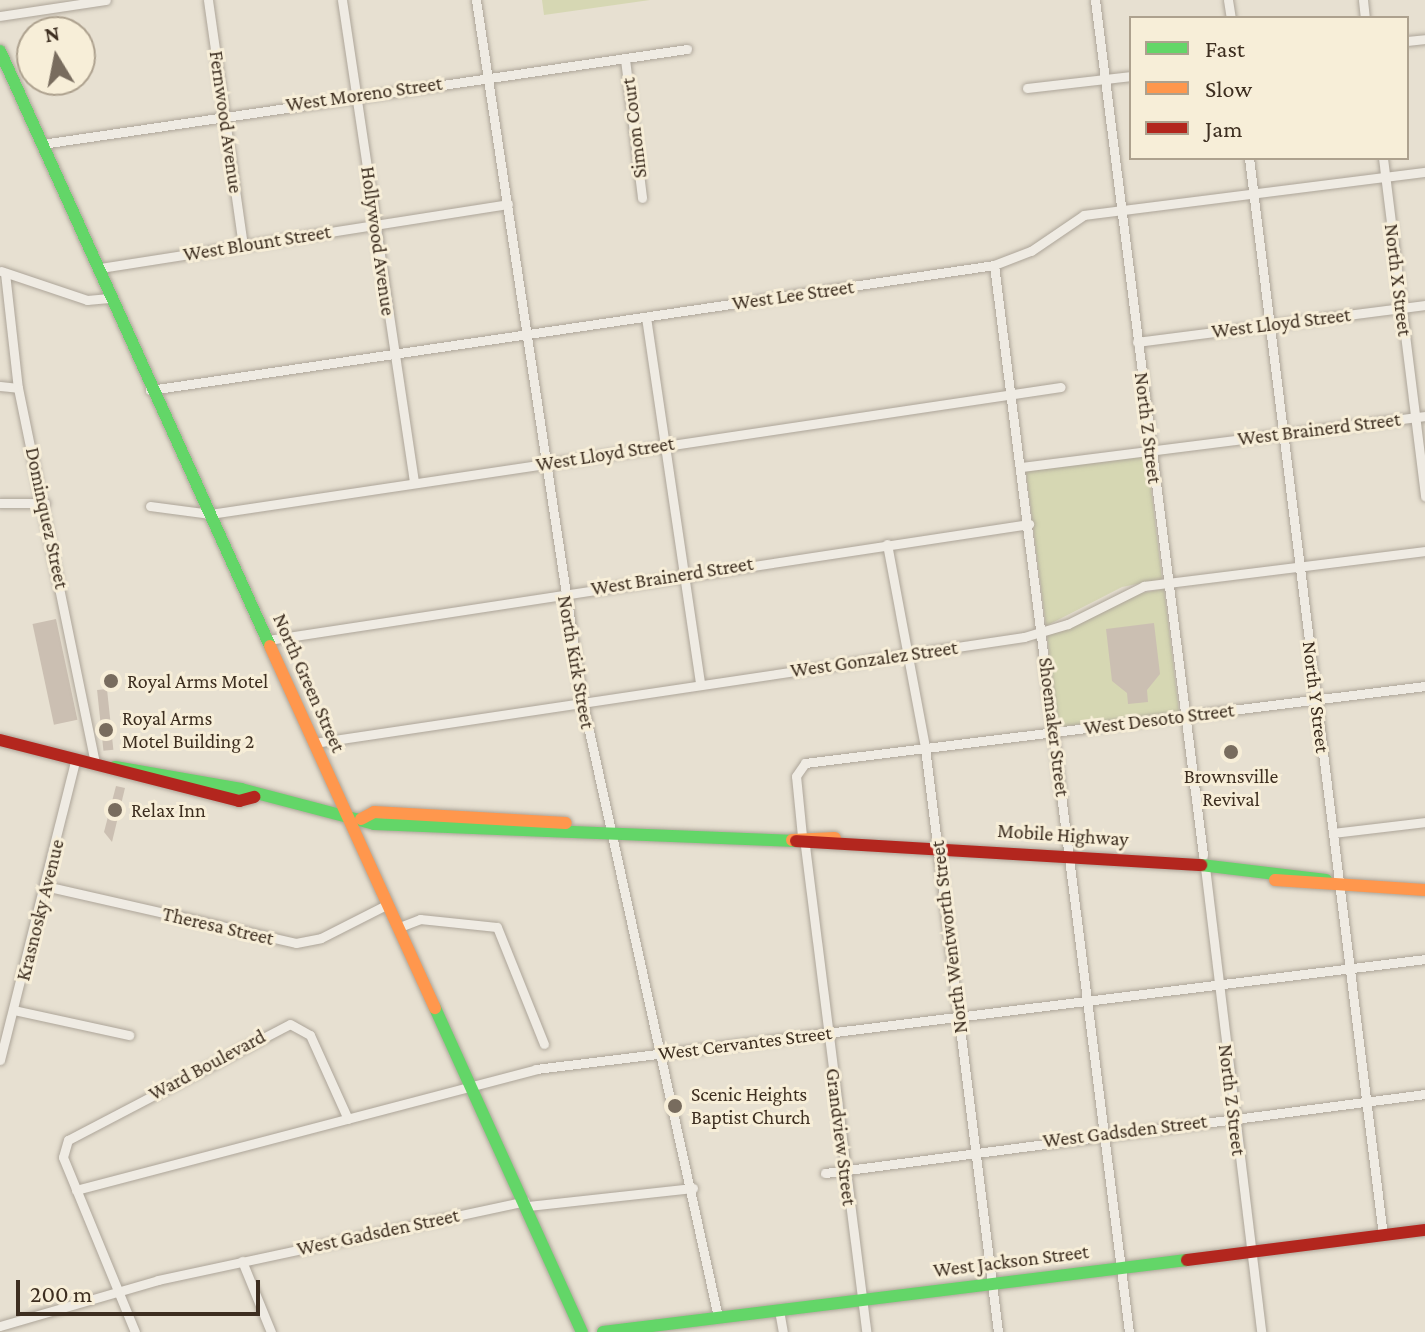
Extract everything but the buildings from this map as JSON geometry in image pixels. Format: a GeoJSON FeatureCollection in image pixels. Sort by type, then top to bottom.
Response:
{"type":"FeatureCollection","features":[{"type":"Feature","properties":{"kind":"street"},"geometry":{"type":"LineString","coordinates":[[0,16],[106,0]]}},
{"type":"Feature","properties":{"kind":"street","name":"Fernwood Avenue"},"geometry":{"type":"LineString","coordinates":[[208,0],[243,245]]}},
{"type":"Feature","properties":{"kind":"street","name":"Hollywood Avenue"},"geometry":{"type":"LineString","coordinates":[[342,0],[414,483]]}},
{"type":"Feature","properties":{"kind":"street","name":"North Kirk Street"},"geometry":{"type":"LineString","coordinates":[[476,0],[528,334],[563,593],[582,699],[606,829],[693,1188],[718,1317]]}},
{"type":"Feature","properties":{"kind":"street","name":"North Z Street"},"geometry":{"type":"LineString","coordinates":[[1095,0],[1261,1332]]}},
{"type":"Feature","properties":{"kind":"street","name":"West Moreno Street"},"geometry":{"type":"LineString","coordinates":[[42,144],[224,114],[687,49]]}},
{"type":"Feature","properties":{"kind":"street","name":"North Green Street"},"geometry":{"type":"LineString","coordinates":[[0,51],[100,268],[150,390],[268,640],[582,1332]]}},
{"type":"Feature","properties":{"kind":"street","name":"Simon Court"},"geometry":{"type":"LineString","coordinates":[[625,59],[642,198]]}},
{"type":"Feature","properties":{"kind":"street"},"geometry":{"type":"LineString","coordinates":[[1027,88],[1129,76]]}},
{"type":"Feature","properties":{"kind":"street","name":"North Y Street"},"geometry":{"type":"LineString","coordinates":[[1249,160],[1333,833],[1332,881],[1349,969],[1383,1235]]}},
{"type":"Feature","properties":{"kind":"street","name":"North X Street"},"geometry":{"type":"LineString","coordinates":[[1383,160],[1401,308],[1420,416],[1425,496]]}},
{"type":"Feature","properties":{"kind":"street","name":"West Lee Street"},"geometry":{"type":"LineString","coordinates":[[150,390],[994,265],[1031,251],[1077,218],[1425,172]]}},
{"type":"Feature","properties":{"kind":"street","name":"West Blount Street"},"geometry":{"type":"LineString","coordinates":[[100,268],[508,204]]}},
{"type":"Feature","properties":{"kind":"street","name":"Shoemaker Street"},"geometry":{"type":"LineString","coordinates":[[994,265],[1090,999],[1129,1332]]}},
{"type":"Feature","properties":{"kind":"street"},"geometry":{"type":"LineString","coordinates":[[2,272],[87,300],[112,298]]}},
{"type":"Feature","properties":{"kind":"street","name":"Dominquez Street"},"geometry":{"type":"LineString","coordinates":[[2,272],[18,388],[45,503],[95,762]]}},
{"type":"Feature","properties":{"kind":"street","name":"West Lloyd Street"},"geometry":{"type":"LineString","coordinates":[[1137,342],[1425,305]]}},
{"type":"Feature","properties":{"kind":"street"},"geometry":{"type":"LineString","coordinates":[[646,317],[700,683]]}},
{"type":"Feature","properties":{"kind":"street"},"geometry":{"type":"LineString","coordinates":[[0,386],[18,388]]}},
{"type":"Feature","properties":{"kind":"street","name":"West Lloyd Street"},"geometry":{"type":"LineString","coordinates":[[150,506],[210,514],[1061,387]]}},
{"type":"Feature","properties":{"kind":"street","name":"West Brainerd Street"},"geometry":{"type":"LineString","coordinates":[[1022,467],[1420,416]]}},
{"type":"Feature","properties":{"kind":"street"},"geometry":{"type":"LineString","coordinates":[[0,503],[45,503]]}},
{"type":"Feature","properties":{"kind":"street","name":"West Brainerd Street"},"geometry":{"type":"LineString","coordinates":[[268,640],[683,574],[1029,524]]}},
{"type":"Feature","properties":{"kind":"street","name":"North Wentworth Street"},"geometry":{"type":"LineString","coordinates":[[887,544],[925,748],[998,1332]]}},
{"type":"Feature","properties":{"kind":"street","name":"West Gonzalez Street"},"geometry":{"type":"LineString","coordinates":[[314,743],[582,699],[908,656],[1042,632],[1123,591],[1425,551]]}},
{"type":"Feature","properties":{"kind":"street","name":"West Desoto Street"},"geometry":{"type":"LineString","coordinates":[[799,767],[925,748],[1425,686]]}},
{"type":"Feature","properties":{"kind":"street","name":"Mobile Highway"},"geometry":{"type":"LineString","coordinates":[[0,740],[115,767],[147,769],[254,797],[361,819],[374,812],[800,841],[1204,861],[1232,871],[1425,890]]}},
{"type":"Feature","properties":{"kind":"street","name":"Krasnosky Avenue"},"geometry":{"type":"LineString","coordinates":[[0,1060],[76,758]]}},
{"type":"Feature","properties":{"kind":"street","name":"Grandview Street"},"geometry":{"type":"LineString","coordinates":[[799,767],[800,841],[866,1332]]}},
{"type":"Feature","properties":{"kind":"street"},"geometry":{"type":"LineString","coordinates":[[1333,833],[1425,822]]}},
{"type":"Feature","properties":{"kind":"street","name":"Theresa Street"},"geometry":{"type":"LineString","coordinates":[[45,886],[296,943],[321,938],[386,905]]}},
{"type":"Feature","properties":{"kind":"street"},"geometry":{"type":"LineString","coordinates":[[397,928],[420,919],[497,927],[544,1044]]}},
{"type":"Feature","properties":{"kind":"street","name":"West Cervantes Street"},"geometry":{"type":"LineString","coordinates":[[76,1190],[536,1069],[1425,959]]}},
{"type":"Feature","properties":{"kind":"street"},"geometry":{"type":"LineString","coordinates":[[14,1010],[129,1035]]}},
{"type":"Feature","properties":{"kind":"street","name":"Ward Boulevard"},"geometry":{"type":"LineString","coordinates":[[76,1190],[63,1157],[66,1142],[290,1024],[310,1035],[348,1119]]}},
{"type":"Feature","properties":{"kind":"street","name":"West Gadsden Street"},"geometry":{"type":"LineString","coordinates":[[825,1173],[845,1166],[1425,1094]]}},
{"type":"Feature","properties":{"kind":"street","name":"West Gadsden Street"},"geometry":{"type":"LineString","coordinates":[[0,1326],[118,1291],[242,1261],[526,1203],[693,1188]]}},
{"type":"Feature","properties":{"kind":"street"},"geometry":{"type":"LineString","coordinates":[[76,1190],[135,1332]]}},
{"type":"Feature","properties":{"kind":"street","name":"West Jackson Street"},"geometry":{"type":"LineString","coordinates":[[603,1332],[1425,1230]]}},
{"type":"Feature","properties":{"kind":"street"},"geometry":{"type":"LineString","coordinates":[[242,1261],[271,1332]]}},
{"type":"Feature","properties":{"kind":"street"},"geometry":{"type":"LineString","coordinates":[[779,1310],[783,1332]]}},
{"type":"Feature","properties":{"kind":"green space"},"geometry":{"type":"Polygon","coordinates":[[[542,0],[650,0],[544,15],[542,0]]]}},
{"type":"Feature","properties":{"kind":"green space"},"geometry":{"type":"Polygon","coordinates":[[[1147,455],[1162,579],[1122,587],[1046,626],[1026,471],[1147,455]]]}},
{"type":"Feature","properties":{"kind":"green space"},"geometry":{"type":"Polygon","coordinates":[[[1164,589],[1179,712],[1058,727],[1047,635],[1125,596],[1164,589]]]}},
{"type":"Feature","properties":{"kind":"traffic: fast"},"geometry":{"type":"LineString","coordinates":[[0,51],[270,646]]}},
{"type":"Feature","properties":{"kind":"traffic: fast"},"geometry":{"type":"LineString","coordinates":[[115,767],[241,789],[374,824],[796,841]]}},
{"type":"Feature","properties":{"kind":"traffic: fast"},"geometry":{"type":"LineString","coordinates":[[1201,865],[1326,880]]}},
{"type":"Feature","properties":{"kind":"traffic: fast"},"geometry":{"type":"LineString","coordinates":[[435,1008],[582,1332]]}},
{"type":"Feature","properties":{"kind":"traffic: fast"},"geometry":{"type":"LineString","coordinates":[[603,1332],[1187,1260]]}},
{"type":"Feature","properties":{"kind":"traffic: slow"},"geometry":{"type":"LineString","coordinates":[[270,646],[435,1008]]}},
{"type":"Feature","properties":{"kind":"traffic: slow"},"geometry":{"type":"LineString","coordinates":[[361,819],[374,812],[566,823]]}},
{"type":"Feature","properties":{"kind":"traffic: slow"},"geometry":{"type":"LineString","coordinates":[[792,840],[835,838]]}},
{"type":"Feature","properties":{"kind":"traffic: slow"},"geometry":{"type":"LineString","coordinates":[[1275,880],[1425,890]]}},
{"type":"Feature","properties":{"kind":"traffic: jam"},"geometry":{"type":"LineString","coordinates":[[0,740],[239,801],[254,797]]}},
{"type":"Feature","properties":{"kind":"traffic: jam"},"geometry":{"type":"LineString","coordinates":[[796,841],[1201,865]]}},
{"type":"Feature","properties":{"kind":"traffic: jam"},"geometry":{"type":"LineString","coordinates":[[1187,1260],[1425,1230]]}},
{"type":"Feature","properties":{"kind":"place","name":"Royal Arms Motel"},"geometry":{"type":"Point","coordinates":[111,681]}},
{"type":"Feature","properties":{"kind":"place","name":"Royal Arms Motel Building 2"},"geometry":{"type":"Point","coordinates":[106,730]}},
{"type":"Feature","properties":{"kind":"place","name":"Brownsville Revival"},"geometry":{"type":"Point","coordinates":[1231,752]}},
{"type":"Feature","properties":{"kind":"place","name":"Relax Inn"},"geometry":{"type":"Point","coordinates":[115,810]}},
{"type":"Feature","properties":{"kind":"place","name":"Scenic Heights Baptist Church"},"geometry":{"type":"Point","coordinates":[675,1106]}}]}
